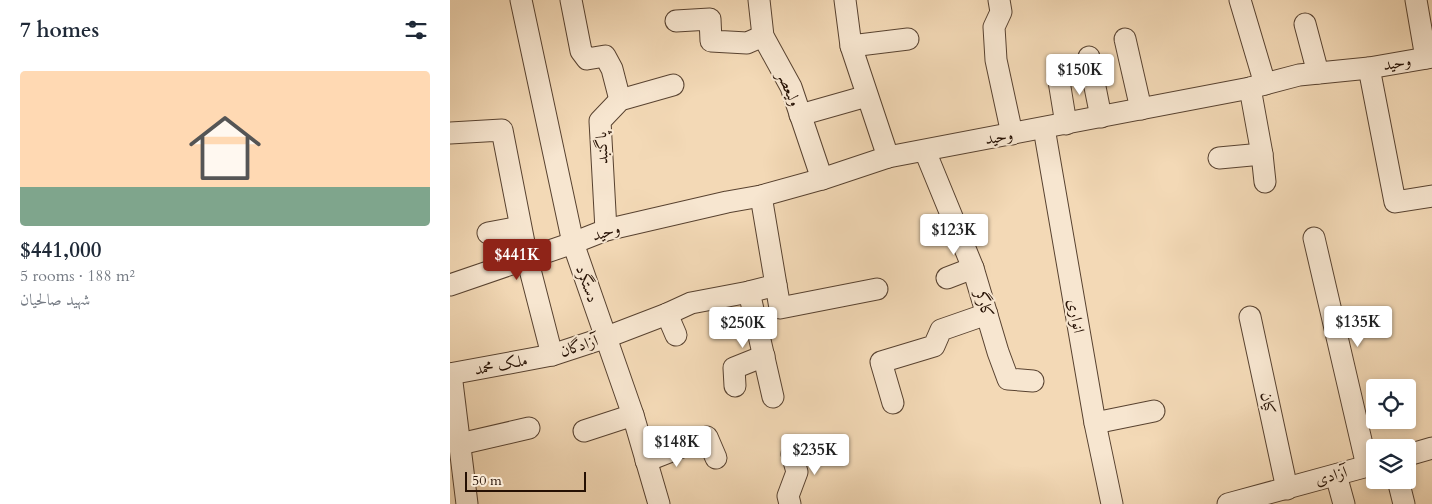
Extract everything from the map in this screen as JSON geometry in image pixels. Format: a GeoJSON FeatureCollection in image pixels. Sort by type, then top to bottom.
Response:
{"type":"FeatureCollection","features":[{"type":"Feature","properties":{"kind":"street","name":"دستگرد"},"geometry":{"type":"LineString","coordinates":[[521,0],[573,243],[607,337],[659,504]]}},
{"type":"Feature","properties":{"kind":"street"},"geometry":{"type":"LineString","coordinates":[[571,0],[581,52],[587,59],[605,56],[612,69],[620,100],[673,85]]}},
{"type":"Feature","properties":{"kind":"street","name":"ولیعصر"},"geometry":{"type":"LineString","coordinates":[[759,0],[763,36],[791,87],[822,179]]}},
{"type":"Feature","properties":{"kind":"street"},"geometry":{"type":"LineString","coordinates":[[844,0],[851,46],[888,157]]}},
{"type":"Feature","properties":{"kind":"street"},"geometry":{"type":"LineString","coordinates":[[999,0],[1001,12],[994,27],[996,60],[1012,134]]}},
{"type":"Feature","properties":{"kind":"street"},"geometry":{"type":"LineString","coordinates":[[1240,0],[1257,86],[1265,182]]}},
{"type":"Feature","properties":{"kind":"street"},"geometry":{"type":"LineString","coordinates":[[1416,0],[1429,57]]}},
{"type":"Feature","properties":{"kind":"street"},"geometry":{"type":"LineString","coordinates":[[676,21],[710,19],[711,41],[747,43],[763,36]]}},
{"type":"Feature","properties":{"kind":"street"},"geometry":{"type":"LineString","coordinates":[[1306,24],[1318,73]]}},
{"type":"Feature","properties":{"kind":"street"},"geometry":{"type":"LineString","coordinates":[[851,46],[908,39]]}},
{"type":"Feature","properties":{"kind":"street"},"geometry":{"type":"LineString","coordinates":[[1125,39],[1141,109]]}},
{"type":"Feature","properties":{"kind":"street"},"geometry":{"type":"LineString","coordinates":[[1089,57],[1100,117]]}},
{"type":"Feature","properties":{"kind":"street","name":"وحید"},"geometry":{"type":"LineString","coordinates":[[450,285],[606,230],[761,196],[822,179],[888,157],[1257,86],[1299,75],[1369,68],[1429,57]]}},
{"type":"Feature","properties":{"kind":"street"},"geometry":{"type":"LineString","coordinates":[[1369,68],[1395,202],[1432,196]]}},
{"type":"Feature","properties":{"kind":"street"},"geometry":{"type":"LineString","coordinates":[[1058,74],[1066,124]]}},
{"type":"Feature","properties":{"kind":"street"},"geometry":{"type":"LineString","coordinates":[[800,115],[867,96]]}},
{"type":"Feature","properties":{"kind":"street","name":"پاگنبد"},"geometry":{"type":"LineString","coordinates":[[606,230],[600,121],[620,100]]}},
{"type":"Feature","properties":{"kind":"street","name":"انواری"},"geometry":{"type":"LineString","coordinates":[[1044,128],[1095,423],[1112,504]]}},
{"type":"Feature","properties":{"kind":"street"},"geometry":{"type":"LineString","coordinates":[[450,133],[502,130],[526,258],[552,355]]}},
{"type":"Feature","properties":{"kind":"street","name":"کارگر"},"geometry":{"type":"LineString","coordinates":[[925,151],[973,268],[1008,379],[1033,381]]}},
{"type":"Feature","properties":{"kind":"street"},"geometry":{"type":"LineString","coordinates":[[1219,158],[1262,154]]}},
{"type":"Feature","properties":{"kind":"street"},"geometry":{"type":"LineString","coordinates":[[761,196],[780,308],[876,289]]}},
{"type":"Feature","properties":{"kind":"street"},"geometry":{"type":"LineString","coordinates":[[488,232],[520,227]]}},
{"type":"Feature","properties":{"kind":"street"},"geometry":{"type":"LineString","coordinates":[[1314,238],[1366,445]]}},
{"type":"Feature","properties":{"kind":"street"},"geometry":{"type":"LineString","coordinates":[[947,278],[973,268]]}},
{"type":"Feature","properties":{"kind":"street","name":"آزادگان"},"geometry":{"type":"LineString","coordinates":[[552,355],[607,337],[668,314],[691,303],[776,285]]}},
{"type":"Feature","properties":{"kind":"street"},"geometry":{"type":"LineString","coordinates":[[748,292],[773,397]]}},
{"type":"Feature","properties":{"kind":"street"},"geometry":{"type":"LineString","coordinates":[[668,314],[676,335]]}},
{"type":"Feature","properties":{"kind":"street"},"geometry":{"type":"LineString","coordinates":[[893,403],[881,362],[934,346],[941,330],[987,314]]}},
{"type":"Feature","properties":{"kind":"street","name":"کیان"},"geometry":{"type":"LineString","coordinates":[[1250,317],[1287,488]]}},
{"type":"Feature","properties":{"kind":"street","name":"ملک محمد"},"geometry":{"type":"LineString","coordinates":[[451,374],[552,355]]}},
{"type":"Feature","properties":{"kind":"street"},"geometry":{"type":"LineString","coordinates":[[735,386],[734,368],[764,356]]}},
{"type":"Feature","properties":{"kind":"street"},"geometry":{"type":"LineString","coordinates":[[451,374],[460,444],[457,476],[467,504]]}},
{"type":"Feature","properties":{"kind":"street"},"geometry":{"type":"LineString","coordinates":[[1095,423],[1154,411]]}},
{"type":"Feature","properties":{"kind":"street"},"geometry":{"type":"LineString","coordinates":[[584,431],[632,415]]}},
{"type":"Feature","properties":{"kind":"street"},"geometry":{"type":"LineString","coordinates":[[460,444],[529,428]]}},
{"type":"Feature","properties":{"kind":"street"},"geometry":{"type":"LineString","coordinates":[[646,461],[707,437],[716,458]]}},
{"type":"Feature","properties":{"kind":"street"},"geometry":{"type":"LineString","coordinates":[[1416,453],[1432,448]]}},
{"type":"Feature","properties":{"kind":"street"},"geometry":{"type":"LineString","coordinates":[[790,504],[788,496],[797,472],[792,454]]}},
{"type":"Feature","properties":{"kind":"street","name":"آزادی"},"geometry":{"type":"LineString","coordinates":[[1228,504],[1366,466]]}},
{"type":"Feature","properties":{"kind":"street"},"geometry":{"type":"LineString","coordinates":[[1336,475],[1344,504]]}},
{"type":"Feature","properties":{"kind":"street"},"geometry":{"type":"LineString","coordinates":[[1400,489],[1404,504]]}}]}
